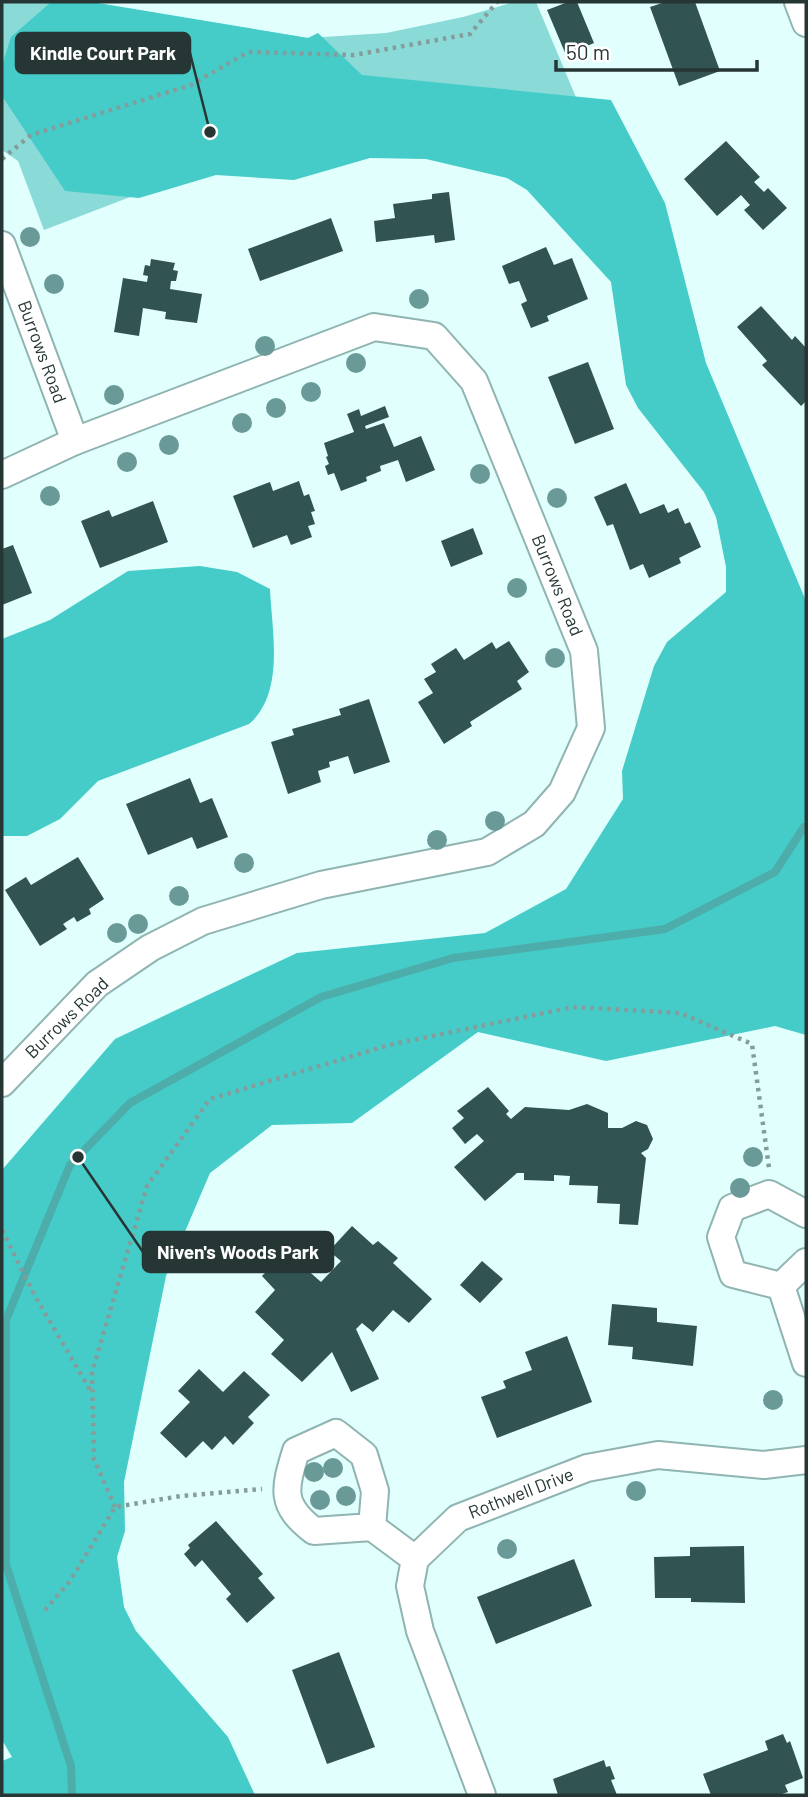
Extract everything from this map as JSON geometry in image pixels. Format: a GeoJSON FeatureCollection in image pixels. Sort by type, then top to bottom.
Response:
{"type":"FeatureCollection","features":[{"type":"Feature","properties":{"kind":"street"},"geometry":{"type":"LineString","coordinates":[[798,2],[806,23]]}},
{"type":"Feature","properties":{"kind":"street","name":"Burrows Road"},"geometry":{"type":"LineString","coordinates":[[2,245],[75,440],[374,327],[434,336],[474,381],[579,639],[584,652],[591,728],[562,792],[534,824],[487,852],[321,885],[203,920],[150,948],[97,984],[2,1083]]}},
{"type":"Feature","properties":{"kind":"street"},"geometry":{"type":"LineString","coordinates":[[2,475],[75,440]]}},
{"type":"Feature","properties":{"kind":"street"},"geometry":{"type":"LineString","coordinates":[[781,1286],[733,1275],[722,1237],[732,1208],[769,1194],[806,1214]]}},
{"type":"Feature","properties":{"kind":"street"},"geometry":{"type":"LineString","coordinates":[[781,1286],[806,1262]]}},
{"type":"Feature","properties":{"kind":"street"},"geometry":{"type":"LineString","coordinates":[[781,1286],[806,1363]]}},
{"type":"Feature","properties":{"kind":"street"},"geometry":{"type":"LineString","coordinates":[[372,1527],[374,1491],[365,1455],[335,1433],[296,1451],[285,1486],[293,1515],[314,1531],[372,1527],[415,1559],[410,1586],[420,1631],[482,1795]]}},
{"type":"Feature","properties":{"kind":"street","name":"Rothwell Drive"},"geometry":{"type":"LineString","coordinates":[[415,1559],[458,1518],[587,1468],[658,1455],[764,1465],[806,1460]]}},
{"type":"Feature","properties":{"kind":"path"},"geometry":{"type":"LineString","coordinates":[[2,159],[31,135],[191,85],[248,52],[354,55],[470,34],[497,2]]}},
{"type":"Feature","properties":{"kind":"path"},"geometry":{"type":"LineString","coordinates":[[115,1507],[94,1459],[92,1372],[146,1186],[210,1099],[389,1045],[573,1007],[680,1013],[752,1044],[769,1171],[769,1194]]}},
{"type":"Feature","properties":{"kind":"path"},"geometry":{"type":"LineString","coordinates":[[2,1230],[35,1296],[91,1391]]}},
{"type":"Feature","properties":{"kind":"path"},"geometry":{"type":"LineString","coordinates":[[45,1610],[70,1581],[115,1507],[181,1496],[285,1486]]}},
{"type":"Feature","properties":{"kind":"shaded area"},"geometry":{"type":"Polygon","coordinates":[[[2,2],[85,2],[308,38],[386,33],[463,17],[514,2],[536,2],[583,114],[253,150],[44,230],[18,161],[2,150],[2,2]]]}},
{"type":"Feature","properties":{"kind":"shaded area"},"geometry":{"type":"Polygon","coordinates":[[[51,2],[92,2],[308,38],[318,33],[362,75],[611,100],[665,203],[706,363],[806,601],[806,1035],[775,1026],[606,1061],[478,1032],[352,1123],[272,1125],[210,1173],[166,1276],[124,1482],[125,1531],[117,1557],[124,1607],[136,1631],[228,1737],[255,1795],[2,1795],[2,1761],[12,1757],[2,1740],[2,1170],[115,1039],[297,953],[485,933],[566,889],[623,799],[622,771],[654,666],[667,642],[726,592],[726,567],[716,517],[704,492],[638,408],[626,385],[611,282],[527,190],[507,178],[426,159],[370,158],[294,180],[216,175],[139,198],[65,191],[2,96],[2,66],[11,37],[51,2]]]}},
{"type":"Feature","properties":{"kind":"shaded area"},"geometry":{"type":"Polygon","coordinates":[[[200,566],[237,572],[270,589],[274,661],[268,696],[260,711],[249,724],[98,781],[60,819],[27,836],[2,836],[2,639],[50,620],[128,571],[200,566]]]}},
{"type":"Feature","properties":{"kind":"building"},"geometry":{"type":"Polygon","coordinates":[[[568,2],[577,2],[594,43],[566,55],[547,10],[568,2]]]}},
{"type":"Feature","properties":{"kind":"building"},"geometry":{"type":"Polygon","coordinates":[[[665,2],[695,2],[720,71],[679,86],[650,7],[665,2]]]}},
{"type":"Feature","properties":{"kind":"building"},"geometry":{"type":"Polygon","coordinates":[[[726,141],[760,177],[754,182],[764,192],[768,188],[787,208],[763,230],[744,210],[750,205],[741,195],[717,216],[684,179],[726,141]]]}},
{"type":"Feature","properties":{"kind":"building"},"geometry":{"type":"Polygon","coordinates":[[[449,192],[455,240],[435,243],[434,235],[376,242],[374,221],[395,218],[393,204],[432,199],[432,194],[449,192]]]}},
{"type":"Feature","properties":{"kind":"building"},"geometry":{"type":"Polygon","coordinates":[[[331,218],[343,251],[260,281],[248,249],[331,218]]]}},
{"type":"Feature","properties":{"kind":"building"},"geometry":{"type":"Polygon","coordinates":[[[546,247],[554,265],[572,258],[588,299],[547,316],[549,321],[531,328],[521,304],[527,301],[519,281],[509,284],[502,266],[546,247]]]}},
{"type":"Feature","properties":{"kind":"building"},"geometry":{"type":"Polygon","coordinates":[[[151,259],[175,263],[173,270],[178,271],[176,281],[171,281],[170,289],[202,294],[197,323],[165,319],[166,312],[143,308],[139,336],[114,332],[123,278],[147,282],[148,276],[143,275],[145,265],[150,266],[151,259]]]}},
{"type":"Feature","properties":{"kind":"building"},"geometry":{"type":"Polygon","coordinates":[[[761,306],[792,340],[795,336],[806,348],[806,401],[801,406],[762,365],[767,361],[737,327],[761,306]]]}},
{"type":"Feature","properties":{"kind":"building"},"geometry":{"type":"Polygon","coordinates":[[[588,362],[614,429],[575,444],[548,377],[588,362]]]}},
{"type":"Feature","properties":{"kind":"building"},"geometry":{"type":"Polygon","coordinates":[[[385,406],[389,417],[365,426],[366,429],[384,423],[394,447],[421,436],[435,470],[406,482],[398,460],[380,466],[381,471],[366,477],[367,481],[341,491],[334,473],[328,475],[325,466],[329,464],[326,457],[328,456],[324,443],[354,432],[347,414],[359,409],[361,416],[385,406]]]}},
{"type":"Feature","properties":{"kind":"building"},"geometry":{"type":"Polygon","coordinates":[[[299,481],[304,496],[309,494],[315,511],[311,512],[315,524],[308,526],[312,537],[291,545],[287,535],[253,548],[233,496],[270,482],[273,491],[299,481]]]}},
{"type":"Feature","properties":{"kind":"building"},"geometry":{"type":"Polygon","coordinates":[[[626,483],[640,514],[664,504],[668,513],[678,508],[685,524],[690,522],[701,547],[679,558],[681,563],[649,578],[643,564],[630,570],[613,524],[607,526],[594,497],[626,483]]]}},
{"type":"Feature","properties":{"kind":"building"},"geometry":{"type":"Polygon","coordinates":[[[153,501],[168,542],[100,568],[81,521],[109,510],[112,517],[153,501]]]}},
{"type":"Feature","properties":{"kind":"building"},"geometry":{"type":"Polygon","coordinates":[[[473,528],[483,554],[451,567],[441,541],[473,528]]]}},
{"type":"Feature","properties":{"kind":"building"},"geometry":{"type":"Polygon","coordinates":[[[13,545],[32,593],[2,605],[2,549],[13,545]]]}},
{"type":"Feature","properties":{"kind":"building"},"geometry":{"type":"Polygon","coordinates":[[[509,641],[529,672],[517,681],[522,689],[470,722],[472,726],[444,744],[418,702],[433,693],[424,679],[436,672],[431,664],[456,648],[464,660],[492,642],[496,649],[509,641]]]}},
{"type":"Feature","properties":{"kind":"building"},"geometry":{"type":"Polygon","coordinates":[[[369,699],[390,762],[354,774],[348,756],[329,762],[330,767],[318,771],[321,782],[288,794],[271,742],[294,735],[292,729],[341,715],[339,709],[369,699]]]}},
{"type":"Feature","properties":{"kind":"building"},"geometry":{"type":"Polygon","coordinates":[[[190,778],[200,803],[212,798],[228,837],[197,849],[192,837],[148,855],[126,804],[190,778]]]}},
{"type":"Feature","properties":{"kind":"building"},"geometry":{"type":"Polygon","coordinates":[[[78,857],[104,899],[89,909],[91,914],[77,922],[74,917],[63,924],[67,929],[40,946],[5,890],[26,877],[31,885],[78,857]]]}},
{"type":"Feature","properties":{"kind":"building"},"geometry":{"type":"Polygon","coordinates":[[[488,1087],[509,1111],[506,1114],[511,1119],[525,1107],[569,1110],[587,1104],[608,1113],[608,1128],[622,1128],[636,1121],[647,1125],[653,1139],[648,1149],[641,1153],[646,1158],[638,1225],[619,1224],[620,1204],[597,1203],[598,1186],[569,1185],[570,1176],[554,1175],[554,1181],[524,1180],[524,1173],[517,1173],[485,1201],[454,1167],[484,1141],[477,1134],[465,1144],[452,1128],[464,1118],[457,1111],[488,1087]]]}},
{"type":"Feature","properties":{"kind":"building"},"geometry":{"type":"Polygon","coordinates":[[[352,1226],[373,1245],[378,1241],[398,1258],[393,1263],[432,1299],[409,1323],[393,1310],[373,1332],[362,1323],[356,1329],[379,1379],[351,1392],[332,1352],[302,1382],[271,1354],[284,1340],[255,1312],[275,1290],[262,1276],[286,1251],[321,1282],[341,1261],[329,1251],[352,1226]]]}},
{"type":"Feature","properties":{"kind":"building"},"geometry":{"type":"Polygon","coordinates":[[[482,1261],[503,1279],[480,1303],[460,1285],[482,1261]]]}},
{"type":"Feature","properties":{"kind":"building"},"geometry":{"type":"Polygon","coordinates":[[[612,1304],[657,1308],[657,1322],[697,1326],[693,1366],[632,1359],[633,1347],[608,1345],[612,1304]]]}},
{"type":"Feature","properties":{"kind":"building"},"geometry":{"type":"Polygon","coordinates":[[[567,1336],[592,1402],[497,1438],[481,1397],[506,1388],[503,1381],[532,1370],[525,1352],[567,1336]]]}},
{"type":"Feature","properties":{"kind":"building"},"geometry":{"type":"Polygon","coordinates":[[[199,1369],[223,1392],[244,1371],[270,1395],[248,1417],[254,1423],[233,1445],[225,1436],[212,1450],[203,1441],[186,1458],[160,1433],[190,1402],[178,1391],[199,1369]]]}},
{"type":"Feature","properties":{"kind":"building"},"geometry":{"type":"Polygon","coordinates":[[[216,1521],[263,1574],[258,1578],[275,1598],[247,1623],[226,1599],[231,1594],[202,1560],[195,1567],[184,1554],[190,1548],[188,1545],[216,1521]]]}},
{"type":"Feature","properties":{"kind":"building"},"geometry":{"type":"Polygon","coordinates":[[[744,1546],[745,1603],[655,1598],[654,1557],[690,1556],[690,1547],[744,1546]]]}},
{"type":"Feature","properties":{"kind":"building"},"geometry":{"type":"Polygon","coordinates":[[[574,1559],[592,1606],[496,1644],[477,1597],[574,1559]]]}},
{"type":"Feature","properties":{"kind":"building"},"geometry":{"type":"Polygon","coordinates":[[[339,1652],[375,1747],[327,1764],[292,1670],[339,1652]]]}},
{"type":"Feature","properties":{"kind":"building"},"geometry":{"type":"Polygon","coordinates":[[[783,1734],[787,1743],[790,1741],[803,1778],[785,1785],[788,1792],[779,1795],[711,1795],[703,1774],[768,1750],[765,1741],[783,1734]]]}},
{"type":"Feature","properties":{"kind":"building"},"geometry":{"type":"Polygon","coordinates":[[[604,1760],[606,1767],[610,1766],[615,1779],[611,1780],[617,1795],[558,1795],[553,1779],[604,1760]]]}},
{"type":"Feature","properties":{"kind":"waterway"},"geometry":{"type":"LineString","coordinates":[[72,1795],[71,1766],[6,1565],[6,1320],[70,1165],[130,1103],[321,997],[453,958],[665,929],[775,872],[804,827]]}},
{"type":"Feature","properties":{"kind":"place","name":"Kindle Court Park"},"geometry":{"type":"Point","coordinates":[210,132]}},
{"type":"Feature","properties":{"kind":"place","name":"Niven's Woods Park"},"geometry":{"type":"Point","coordinates":[78,1157]}}]}
